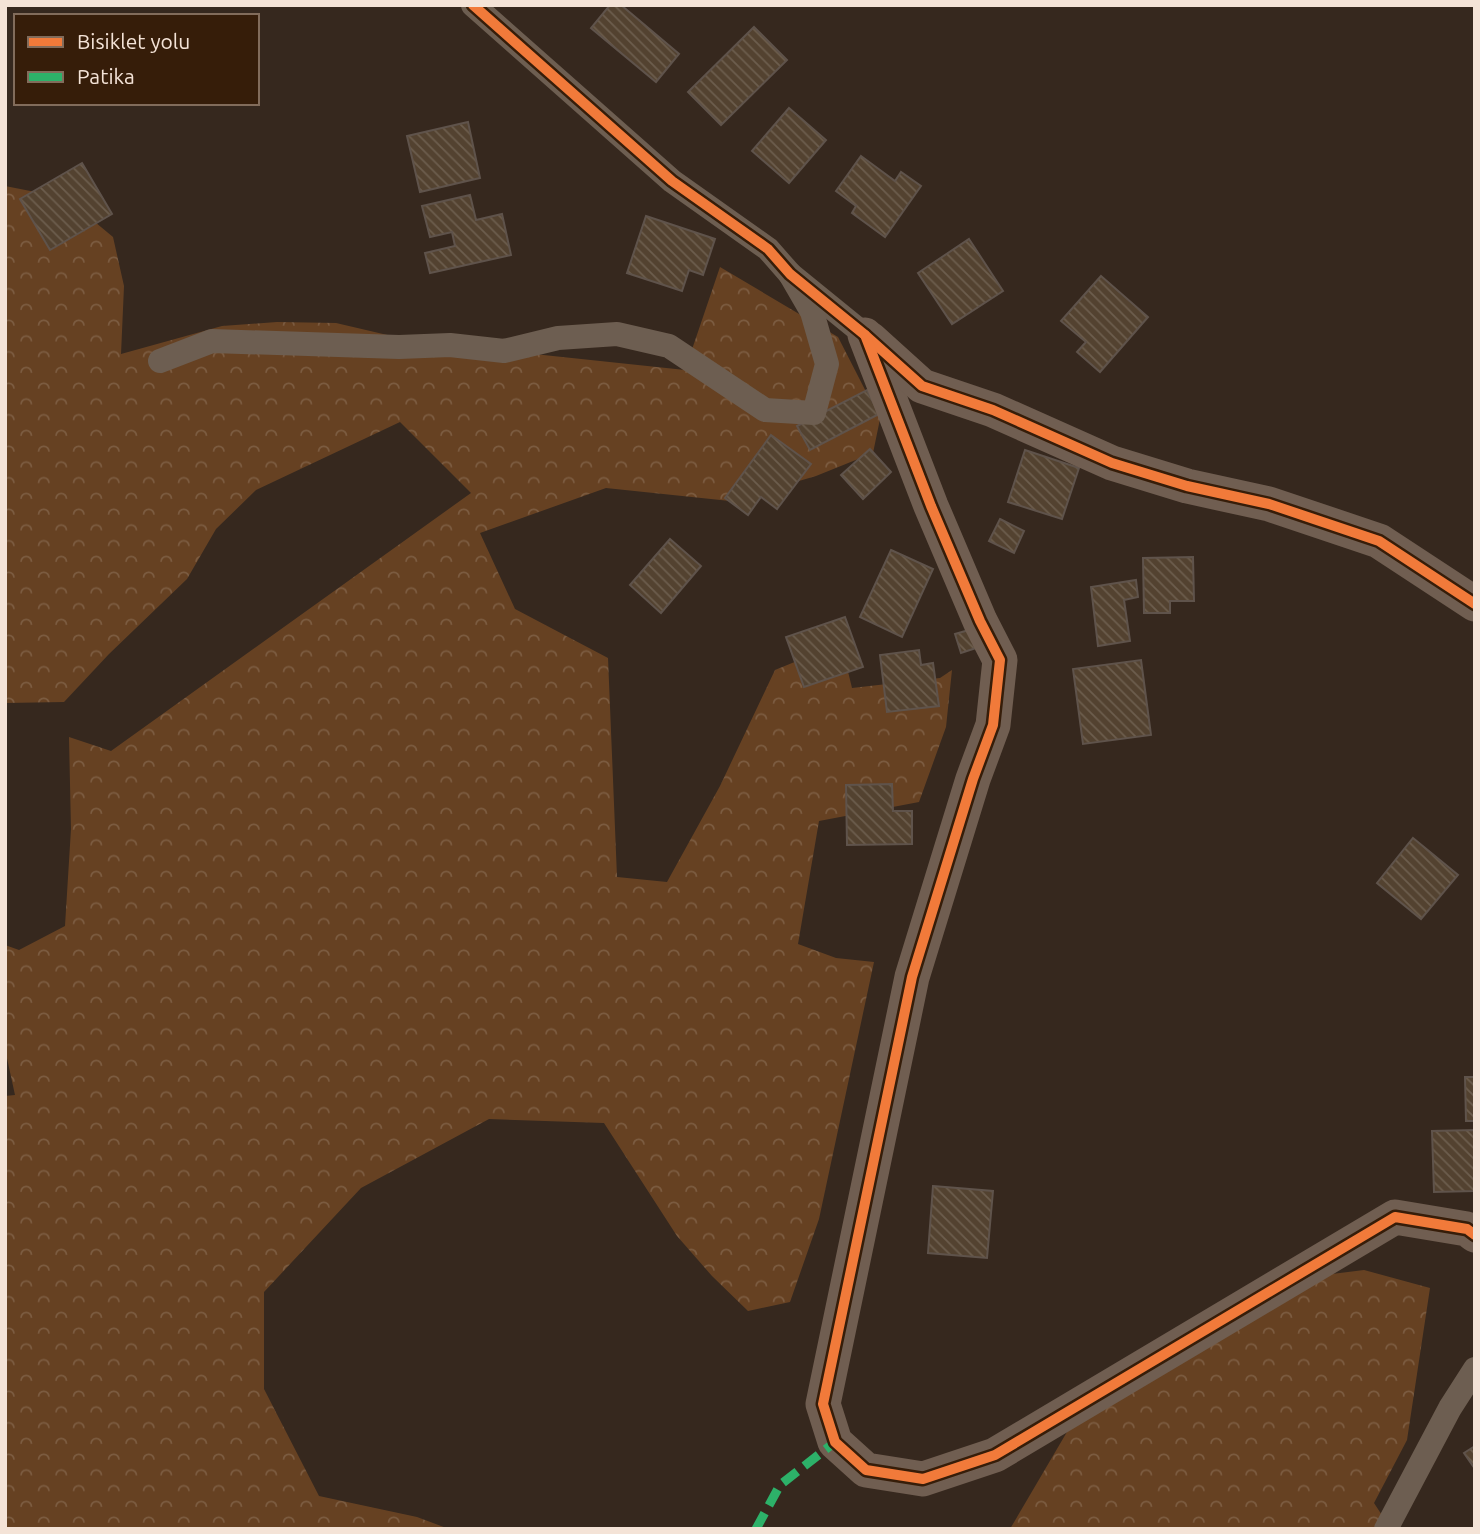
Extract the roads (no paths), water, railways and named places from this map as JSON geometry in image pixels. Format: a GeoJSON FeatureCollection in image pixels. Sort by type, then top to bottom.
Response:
{"type":"FeatureCollection","features":[{"type":"Feature","properties":{"kind":"street"},"geometry":{"type":"LineString","coordinates":[[473,5],[672,181],[768,249],[790,274],[922,386],[993,410],[1112,463],[1187,485],[1269,504],[1379,541],[1475,604]]}},
{"type":"Feature","properties":{"kind":"street"},"geometry":{"type":"LineString","coordinates":[[160,361],[212,341],[399,347],[450,345],[504,351],[558,338],[617,334],[669,346],[765,410],[814,413],[827,364],[812,312],[790,274]]}},
{"type":"Feature","properties":{"kind":"street"},"geometry":{"type":"LineString","coordinates":[[865,335],[931,506],[980,621],[1000,660],[993,725],[973,779],[912,977],[823,1404],[835,1442],[866,1470],[923,1479],[995,1455],[1395,1217],[1467,1229],[1475,1234]]}},
{"type":"Feature","properties":{"kind":"street"},"geometry":{"type":"LineString","coordinates":[[1386,1529],[1450,1408],[1475,1369]]}}]}
